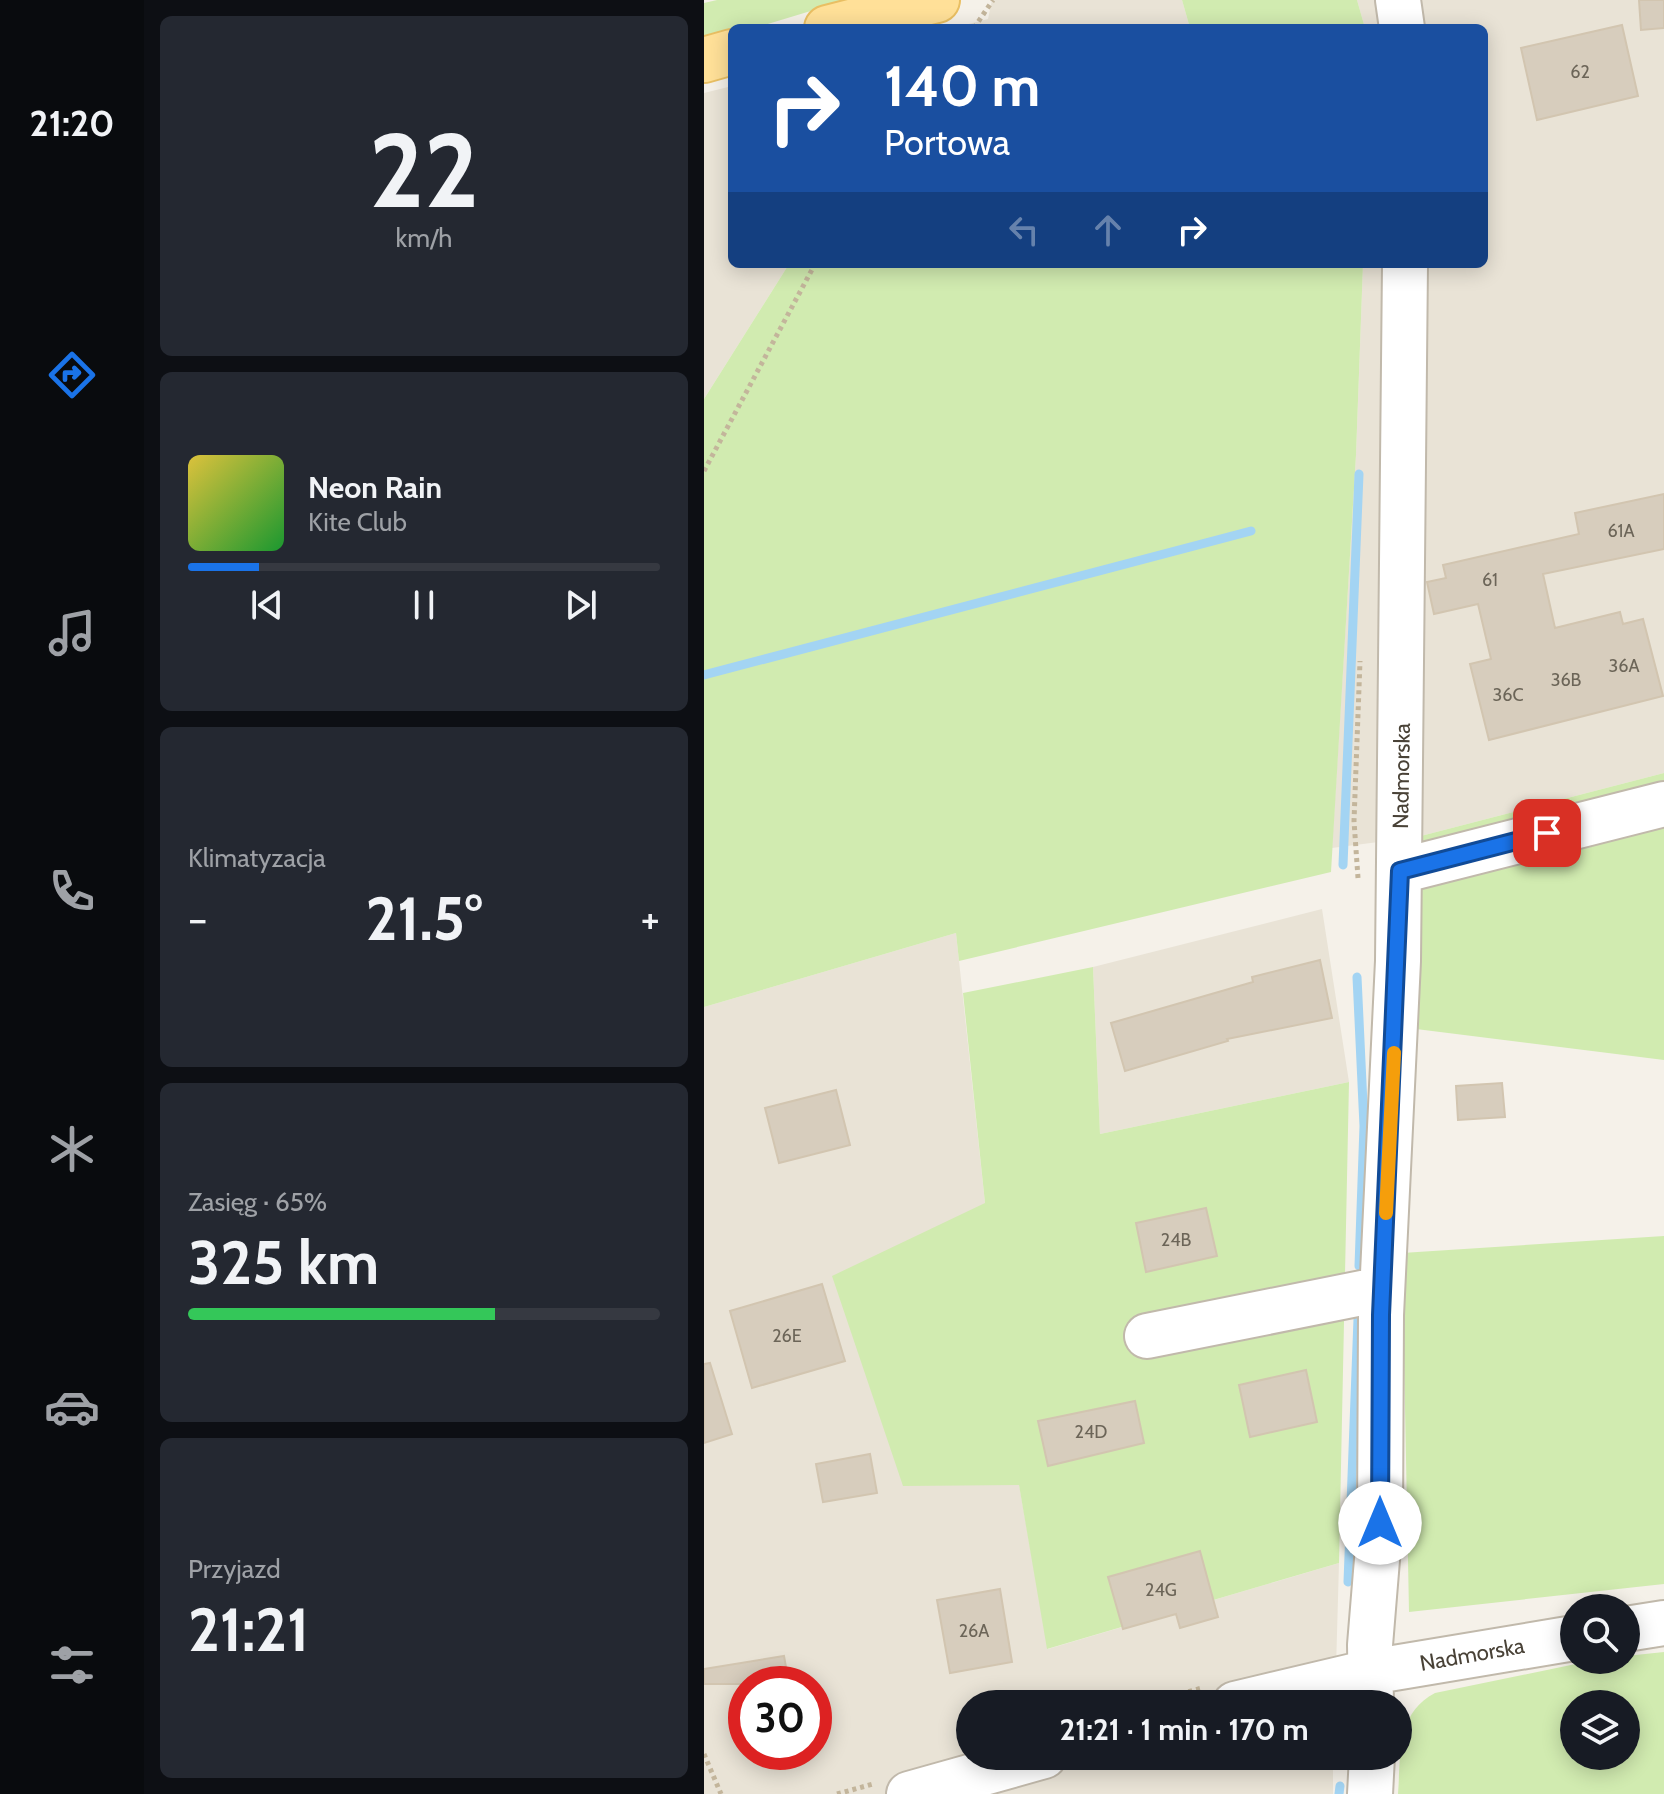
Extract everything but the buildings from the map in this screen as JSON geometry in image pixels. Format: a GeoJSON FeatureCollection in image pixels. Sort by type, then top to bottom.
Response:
{"type":"FeatureCollection","features":[{"type":"Feature","properties":{"kind":"main road"},"geometry":{"type":"LineString","coordinates":[[843,24],[937,0]]}},
{"type":"Feature","properties":{"kind":"main road"},"geometry":{"type":"LineString","coordinates":[[704,60],[728,53]]}},
{"type":"Feature","properties":{"kind":"street"},"geometry":{"type":"LineString","coordinates":[[1398,0],[1401,24]]}},
{"type":"Feature","properties":{"kind":"street","name":"Nadmorska"},"geometry":{"type":"LineString","coordinates":[[1405,268],[1400,871],[1382,1289],[1380,1523],[1370,1688],[1560,1641]]}},
{"type":"Feature","properties":{"kind":"street"},"geometry":{"type":"LineString","coordinates":[[1400,871],[1664,804]]}},
{"type":"Feature","properties":{"kind":"street"},"geometry":{"type":"LineString","coordinates":[[1147,1336],[1382,1289]]}},
{"type":"Feature","properties":{"kind":"street"},"geometry":{"type":"LineString","coordinates":[[1640,1627],[1664,1623]]}},
{"type":"Feature","properties":{"kind":"street"},"geometry":{"type":"LineString","coordinates":[[909,1794],[994,1770]]}},
{"type":"Feature","properties":{"kind":"street"},"geometry":{"type":"LineString","coordinates":[[1370,1794],[1371,1770]]}},
{"type":"Feature","properties":{"kind":"path"},"geometry":{"type":"LineString","coordinates":[[977,24],[993,0]]}},
{"type":"Feature","properties":{"kind":"path"},"geometry":{"type":"LineString","coordinates":[[704,471],[813,268]]}},
{"type":"Feature","properties":{"kind":"path"},"geometry":{"type":"LineString","coordinates":[[704,1754],[721,1794]]}},
{"type":"Feature","properties":{"kind":"shaded area"},"geometry":{"type":"Polygon","coordinates":[[[992,0],[1182,0],[1189,24],[969,24],[988,19],[992,0]]]}},
{"type":"Feature","properties":{"kind":"shaded area"},"geometry":{"type":"Polygon","coordinates":[[[1357,0],[1664,0],[1664,773],[1417,837],[1332,848],[1356,455],[1363,268],[1488,268],[1488,24],[1364,24],[1357,0]]]}},
{"type":"Feature","properties":{"kind":"shaded area"},"geometry":{"type":"Polygon","coordinates":[[[728,87],[728,268],[786,268],[704,399],[704,93],[728,87]]]}},
{"type":"Feature","properties":{"kind":"shaded area"},"geometry":{"type":"Polygon","coordinates":[[[1322,909],[1349,1082],[1100,1134],[1093,967],[1322,909]]]}},
{"type":"Feature","properties":{"kind":"shaded area"},"geometry":{"type":"Polygon","coordinates":[[[956,933],[1019,1484],[1048,1649],[1339,1563],[1335,1690],[956,1690],[956,1770],[1333,1770],[1333,1794],[704,1794],[704,1007],[956,933]]]}},
{"type":"Feature","properties":{"kind":"green space"},"geometry":{"type":"Polygon","coordinates":[[[717,0],[847,0],[768,24],[728,24],[728,36],[704,44],[704,3],[717,0]]]}},
{"type":"Feature","properties":{"kind":"green space"},"geometry":{"type":"Polygon","coordinates":[[[1182,0],[1357,0],[1364,24],[1189,24],[1182,0]]]}},
{"type":"Feature","properties":{"kind":"green space"},"geometry":{"type":"Polygon","coordinates":[[[786,268],[1363,268],[1356,455],[1331,872],[959,961],[956,933],[704,1007],[704,399],[786,268]]]}},
{"type":"Feature","properties":{"kind":"green space"},"geometry":{"type":"Polygon","coordinates":[[[1664,773],[1664,1060],[1416,1029],[1421,895],[1417,837],[1664,773]]]}},
{"type":"Feature","properties":{"kind":"green space"},"geometry":{"type":"Polygon","coordinates":[[[1093,967],[1100,1134],[1349,1082],[1339,1563],[1047,1649],[1019,1485],[903,1486],[832,1276],[985,1203],[963,993],[1093,967]]]}},
{"type":"Feature","properties":{"kind":"green space"},"geometry":{"type":"Polygon","coordinates":[[[1664,1236],[1664,1584],[1409,1612],[1402,1253],[1664,1236]]]}},
{"type":"Feature","properties":{"kind":"green space"},"geometry":{"type":"Polygon","coordinates":[[[1664,1652],[1664,1794],[1398,1794],[1400,1770],[1412,1770],[1412,1714],[1435,1693],[1560,1667],[1560,1674],[1640,1674],[1640,1655],[1664,1652]]]}},
{"type":"Feature","properties":{"kind":"waterway"},"geometry":{"type":"LineString","coordinates":[[1343,865],[1359,474]]}},
{"type":"Feature","properties":{"kind":"waterway"},"geometry":{"type":"LineString","coordinates":[[704,675],[1251,531]]}},
{"type":"Feature","properties":{"kind":"waterway"},"geometry":{"type":"LineString","coordinates":[[1357,977],[1364,1126],[1359,1266]]}},
{"type":"Feature","properties":{"kind":"waterway"},"geometry":{"type":"LineString","coordinates":[[1348,1582],[1358,1319]]}},
{"type":"Feature","properties":{"kind":"waterway"},"geometry":{"type":"LineString","coordinates":[[1339,1794],[1340,1786]]}},
{"type":"Feature","properties":{"kind":"slow traffic"},"geometry":{"type":"LineString","coordinates":[[1386,1213],[1394,1053]]}},
{"type":"Feature","properties":{"kind":"route"},"geometry":{"type":"LineString","coordinates":[[1380,1523],[1381,1315],[1400,871],[1547,833]]}}]}
